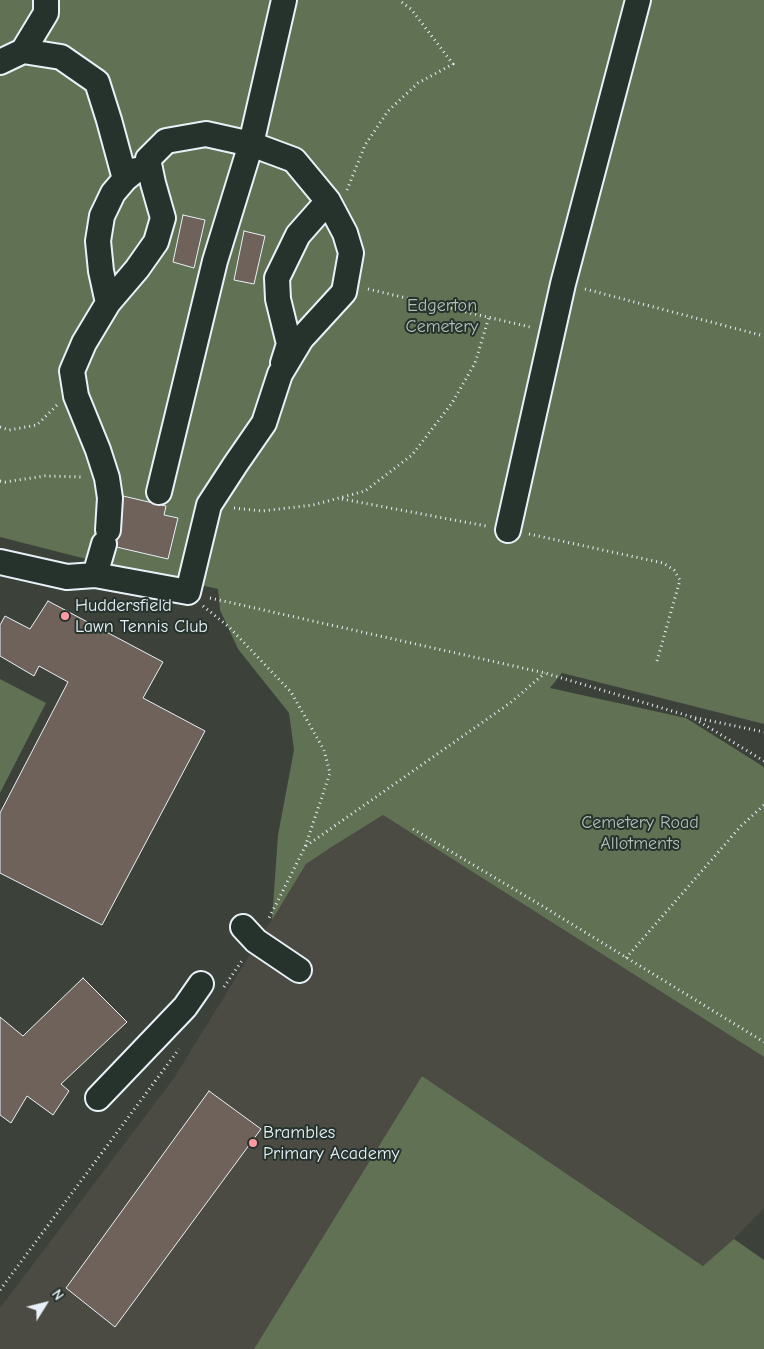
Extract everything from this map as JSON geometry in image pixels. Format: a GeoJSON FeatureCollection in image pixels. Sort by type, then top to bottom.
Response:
{"type":"FeatureCollection","features":[{"type":"Feature","properties":{"kind":"street"},"geometry":{"type":"LineString","coordinates":[[0,62],[23,51],[46,13],[46,0]]}},
{"type":"Feature","properties":{"kind":"street"},"geometry":{"type":"LineString","coordinates":[[159,492],[215,261],[251,144],[284,0]]}},
{"type":"Feature","properties":{"kind":"street"},"geometry":{"type":"LineString","coordinates":[[508,530],[563,284],[638,0]]}},
{"type":"Feature","properties":{"kind":"street"},"geometry":{"type":"LineString","coordinates":[[23,51],[61,57],[97,82],[124,179]]}},
{"type":"Feature","properties":{"kind":"street"},"geometry":{"type":"LineString","coordinates":[[108,303],[101,270],[98,240],[102,216],[113,194],[124,179],[166,141],[206,134],[251,144],[294,160],[333,209],[345,233],[351,253],[344,292],[301,339],[280,374]]}},
{"type":"Feature","properties":{"kind":"street"},"geometry":{"type":"LineString","coordinates":[[95,575],[106,537],[110,498],[107,478],[98,450],[76,396],[72,371],[84,343],[108,303],[137,269],[156,242],[163,218],[148,159]]}},
{"type":"Feature","properties":{"kind":"street"},"geometry":{"type":"LineString","coordinates":[[0,562],[67,577],[95,575],[188,592],[209,505],[264,423],[289,344],[278,299],[278,278],[298,235],[333,209]]}},
{"type":"Feature","properties":{"kind":"street"},"geometry":{"type":"LineString","coordinates":[[250,934],[299,970]]}},
{"type":"Feature","properties":{"kind":"street"},"geometry":{"type":"LineString","coordinates":[[98,1098],[185,1006],[212,985]]}},
{"type":"Feature","properties":{"kind":"path"},"geometry":{"type":"LineString","coordinates":[[333,209],[350,180],[365,145],[388,111],[418,83],[453,64],[411,9],[399,0]]}},
{"type":"Feature","properties":{"kind":"path"},"geometry":{"type":"LineString","coordinates":[[345,284],[552,332]]}},
{"type":"Feature","properties":{"kind":"path"},"geometry":{"type":"LineString","coordinates":[[563,284],[764,336]]}},
{"type":"Feature","properties":{"kind":"path"},"geometry":{"type":"LineString","coordinates":[[209,505],[262,511],[313,506],[365,491],[412,455],[452,404],[475,363],[489,317]]}},
{"type":"Feature","properties":{"kind":"path"},"geometry":{"type":"LineString","coordinates":[[0,427],[9,430],[37,425],[56,406],[72,371]]}},
{"type":"Feature","properties":{"kind":"path"},"geometry":{"type":"LineString","coordinates":[[0,481],[5,482],[45,476],[107,478]]}},
{"type":"Feature","properties":{"kind":"path"},"geometry":{"type":"LineString","coordinates":[[340,498],[508,530],[663,563],[674,570],[680,580],[657,661]]}},
{"type":"Feature","properties":{"kind":"path"},"geometry":{"type":"LineString","coordinates":[[188,592],[545,673],[692,718],[764,732]]}},
{"type":"Feature","properties":{"kind":"path"},"geometry":{"type":"LineString","coordinates":[[188,592],[228,627],[291,692],[324,750],[330,773],[305,847],[250,934],[212,985]]}},
{"type":"Feature","properties":{"kind":"path"},"geometry":{"type":"LineString","coordinates":[[305,847],[510,704],[545,673]]}},
{"type":"Feature","properties":{"kind":"path"},"geometry":{"type":"LineString","coordinates":[[692,718],[764,761]]}},
{"type":"Feature","properties":{"kind":"path"},"geometry":{"type":"LineString","coordinates":[[626,958],[741,826],[764,805]]}},
{"type":"Feature","properties":{"kind":"path"},"geometry":{"type":"LineString","coordinates":[[413,829],[764,1042]]}},
{"type":"Feature","properties":{"kind":"path"},"geometry":{"type":"LineString","coordinates":[[0,1290],[185,1042]]}},
{"type":"Feature","properties":{"kind":"shaded area","name":"Brambles Primary Academy"},"geometry":{"type":"Polygon","coordinates":[[[383,815],[764,1057],[764,1208],[704,1266],[422,1076],[254,1349],[0,1349],[0,1308],[174,1078],[306,864],[383,815]]]}},
{"type":"Feature","properties":{"kind":"green space","name":"Edgerton Cemetery"},"geometry":{"type":"Polygon","coordinates":[[[0,0],[764,0],[764,724],[562,673],[550,688],[686,718],[764,767],[764,1057],[383,815],[306,864],[272,920],[278,835],[294,750],[289,713],[238,649],[220,610],[218,589],[98,562],[0,537],[0,0]]]}},
{"type":"Feature","properties":{"kind":"green space"},"geometry":{"type":"Polygon","coordinates":[[[0,679],[46,703],[0,793],[0,679]]]}},
{"type":"Feature","properties":{"kind":"green space"},"geometry":{"type":"Polygon","coordinates":[[[422,1076],[703,1266],[734,1239],[764,1260],[764,1349],[254,1349],[422,1076]]]}},
{"type":"Feature","properties":{"kind":"building"},"geometry":{"type":"Polygon","coordinates":[[[183,215],[205,220],[194,268],[173,262],[183,215]]]}},
{"type":"Feature","properties":{"kind":"building"},"geometry":{"type":"Polygon","coordinates":[[[244,231],[265,236],[254,284],[234,280],[244,231]]]}},
{"type":"Feature","properties":{"kind":"building"},"geometry":{"type":"Polygon","coordinates":[[[123,496],[166,506],[164,515],[178,518],[168,559],[95,542],[98,527],[115,531],[123,496]]]}},
{"type":"Feature","properties":{"kind":"building"},"geometry":{"type":"Polygon","coordinates":[[[48,601],[163,662],[143,698],[205,731],[102,925],[0,873],[0,813],[68,682],[39,666],[34,676],[0,656],[0,625],[5,616],[30,629],[48,601]]]}},
{"type":"Feature","properties":{"kind":"building"},"geometry":{"type":"Polygon","coordinates":[[[83,978],[127,1022],[61,1084],[69,1091],[53,1115],[27,1096],[11,1123],[0,1115],[0,1017],[23,1036],[83,978]]]}},
{"type":"Feature","properties":{"kind":"building"},"geometry":{"type":"Polygon","coordinates":[[[209,1091],[261,1129],[115,1327],[66,1288],[209,1091]]]}},
{"type":"Feature","properties":{"kind":"place","name":"Huddersfield Lawn Tennis Club"},"geometry":{"type":"Point","coordinates":[65,616]}},
{"type":"Feature","properties":{"kind":"place","name":"Brambles Primary Academy"},"geometry":{"type":"Point","coordinates":[253,1143]}},
{"type":"Feature","properties":{"kind":"park label","name":"Cemetery Road Allotments"},"geometry":{"type":"Point","coordinates":[640,833]}}]}
